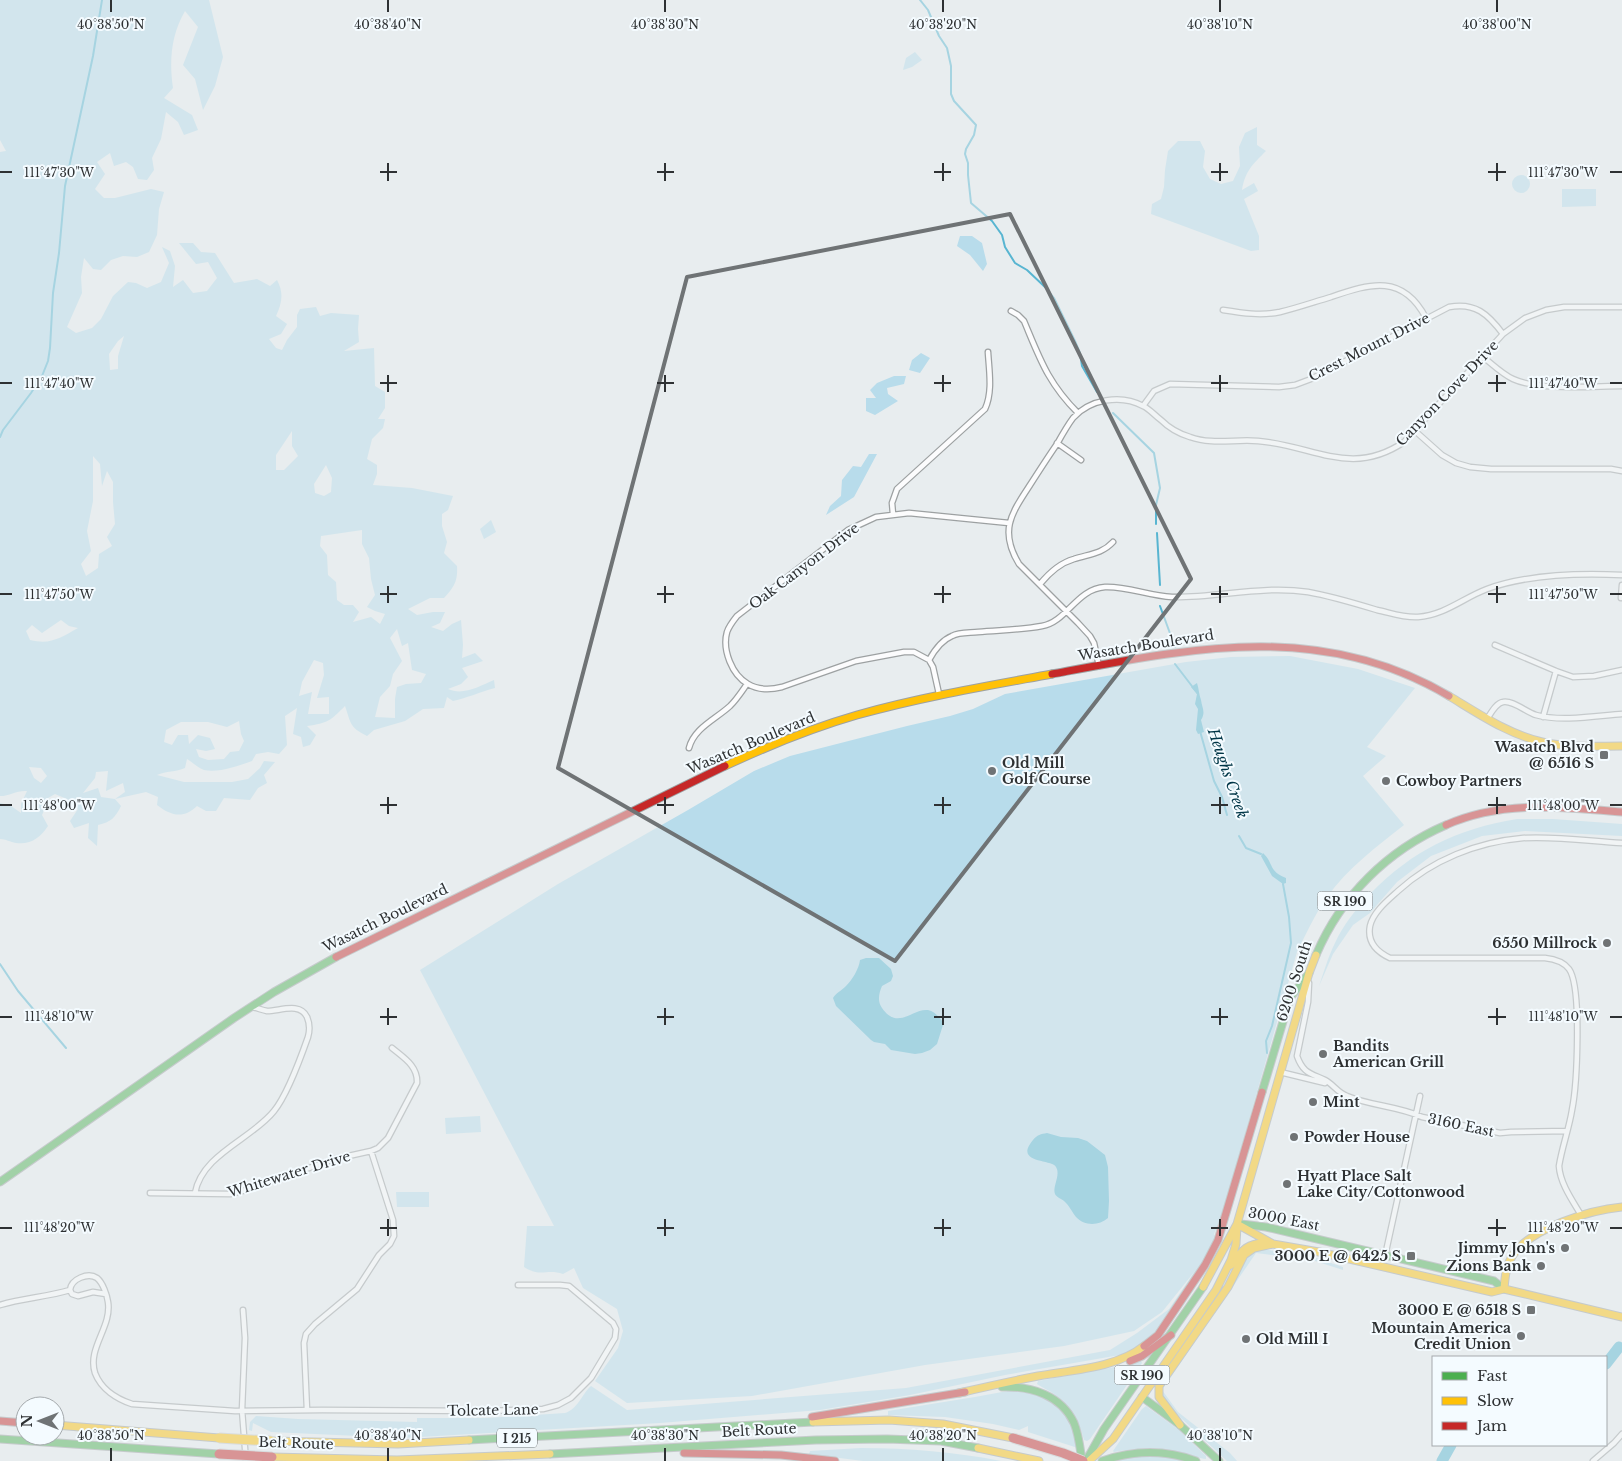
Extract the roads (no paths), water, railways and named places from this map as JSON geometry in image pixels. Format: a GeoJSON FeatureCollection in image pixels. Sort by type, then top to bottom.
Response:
{"type":"FeatureCollection","features":[{"type":"Feature","properties":{"kind":"main road","name":"Wasatch Boulevard"},"geometry":{"type":"LineString","coordinates":[[0,1182],[177,1056],[251,1006],[308,972],[359,945],[757,752],[802,734],[856,716],[939,694],[1099,666],[1226,647],[1270,646],[1309,648],[1374,662],[1437,688],[1487,719],[1517,734],[1545,743],[1576,746],[1622,746]]}},
{"type":"Feature","properties":{"kind":"main road","name":"6200 South"},"geometry":{"type":"LineString","coordinates":[[1085,1461],[1112,1439],[1227,1271],[1237,1244],[1238,1224],[1309,973],[1322,940],[1346,901],[1386,860],[1418,838],[1452,822],[1486,812],[1533,807],[1622,812]]}},
{"type":"Feature","properties":{"kind":"main road"},"geometry":{"type":"LineString","coordinates":[[1108,1364],[1130,1355],[1152,1341],[1210,1257],[1222,1231],[1290,998],[1309,973]]}},
{"type":"Feature","properties":{"kind":"main road"},"geometry":{"type":"LineString","coordinates":[[1504,1289],[1509,1261],[1514,1252],[1527,1240],[1581,1215],[1610,1207],[1622,1207]]}},
{"type":"Feature","properties":{"kind":"main road","name":"6200 South"},"geometry":{"type":"LineString","coordinates":[[1085,1461],[1104,1429],[1201,1290],[1226,1242],[1238,1224]]}},
{"type":"Feature","properties":{"kind":"main road","name":"3000 East"},"geometry":{"type":"LineString","coordinates":[[1238,1224],[1273,1244],[1319,1252],[1492,1292],[1504,1289]]}},
{"type":"Feature","properties":{"kind":"main road","name":"3000 East"},"geometry":{"type":"LineString","coordinates":[[1238,1224],[1266,1226],[1494,1281],[1504,1289],[1622,1317]]}},
{"type":"Feature","properties":{"kind":"main road"},"geometry":{"type":"LineString","coordinates":[[1227,1271],[1241,1251],[1248,1245],[1256,1242],[1273,1244]]}},
{"type":"Feature","properties":{"kind":"main road"},"geometry":{"type":"LineString","coordinates":[[1180,1425],[1158,1397],[1159,1386],[1228,1287],[1244,1255],[1254,1248],[1273,1244]]}},
{"type":"Feature","properties":{"kind":"main road"},"geometry":{"type":"LineString","coordinates":[[959,1393],[1002,1383],[1128,1362],[1142,1356],[1171,1335]]}},
{"type":"Feature","properties":{"kind":"main road"},"geometry":{"type":"LineString","coordinates":[[763,1424],[1010,1386],[1044,1393],[1066,1410],[1074,1421],[1085,1461]]}},
{"type":"Feature","properties":{"kind":"main road"},"geometry":{"type":"LineString","coordinates":[[1142,1397],[1180,1425],[1219,1461]]}},
{"type":"Feature","properties":{"kind":"main road","name":"Belt Route"},"geometry":{"type":"LineString","coordinates":[[65,1426],[271,1441],[398,1444],[763,1424],[889,1420],[943,1424],[1013,1438],[1085,1461]]}},
{"type":"Feature","properties":{"kind":"main road"},"geometry":{"type":"LineString","coordinates":[[0,1421],[15,1422]]}},
{"type":"Feature","properties":{"kind":"main road","name":"Belt Route"},"geometry":{"type":"LineString","coordinates":[[0,1439],[220,1454],[397,1460],[887,1439],[941,1441],[1038,1461]]}},
{"type":"Feature","properties":{"kind":"main road"},"geometry":{"type":"LineString","coordinates":[[624,1451],[781,1456],[835,1461]]}},
{"type":"Feature","properties":{"kind":"main road"},"geometry":{"type":"LineString","coordinates":[[1102,1461],[1137,1452],[1163,1452],[1196,1461]]}},
{"type":"Feature","properties":{"kind":"street"},"geometry":{"type":"LineString","coordinates":[[1223,310],[1249,314],[1278,312],[1356,288],[1381,285],[1390,286],[1406,294],[1416,302],[1426,318]]}},
{"type":"Feature","properties":{"kind":"street","name":"Crest Mount Drive"},"geometry":{"type":"LineString","coordinates":[[1143,406],[1154,391],[1170,384],[1271,387],[1295,384],[1311,379],[1448,307],[1466,306],[1473,308],[1493,321],[1503,334]]}},
{"type":"Feature","properties":{"kind":"street","name":"Canyon Cove Drive"},"geometry":{"type":"LineString","coordinates":[[1009,523],[1015,508],[1073,418],[1092,405],[1105,400],[1124,400],[1143,406],[1162,422],[1190,437],[1211,441],[1243,440],[1276,443],[1339,458],[1362,459],[1378,456],[1404,442],[1503,334],[1525,318],[1546,310],[1564,307],[1622,307]]}},
{"type":"Feature","properties":{"kind":"street"},"geometry":{"type":"LineString","coordinates":[[1011,311],[1024,321],[1050,379],[1078,413]]}},
{"type":"Feature","properties":{"kind":"street"},"geometry":{"type":"LineString","coordinates":[[893,514],[892,503],[897,489],[985,409],[988,403],[989,391],[988,352]]}},
{"type":"Feature","properties":{"kind":"street"},"geometry":{"type":"LineString","coordinates":[[1482,356],[1512,379],[1531,385],[1622,386]]}},
{"type":"Feature","properties":{"kind":"street"},"geometry":{"type":"LineString","coordinates":[[1414,430],[1442,455],[1470,467],[1490,469],[1622,470]]}},
{"type":"Feature","properties":{"kind":"street"},"geometry":{"type":"LineString","coordinates":[[1057,443],[1082,460]]}},
{"type":"Feature","properties":{"kind":"street","name":"Oak Canyon Drive"},"geometry":{"type":"LineString","coordinates":[[747,684],[734,671],[726,649],[727,632],[731,623],[752,604],[848,530],[876,517],[893,514],[924,514],[1009,523]]}},
{"type":"Feature","properties":{"kind":"street"},"geometry":{"type":"LineString","coordinates":[[1009,523],[1008,536],[1019,564],[1090,636],[1094,643],[1099,666]]}},
{"type":"Feature","properties":{"kind":"street"},"geometry":{"type":"LineString","coordinates":[[1040,584],[1046,576],[1063,563],[1100,552],[1108,548],[1113,542]]}},
{"type":"Feature","properties":{"kind":"street"},"geometry":{"type":"LineString","coordinates":[[929,660],[940,644],[952,635],[1044,626],[1054,622],[1083,595],[1102,587],[1170,597],[1192,597],[1265,590],[1308,592],[1415,618],[1440,613],[1474,595],[1512,581],[1586,575],[1622,575]]}},
{"type":"Feature","properties":{"kind":"street"},"geometry":{"type":"LineString","coordinates":[[1620,598],[1622,585]]}},
{"type":"Feature","properties":{"kind":"street"},"geometry":{"type":"LineString","coordinates":[[1495,645],[1573,677],[1622,670]]}},
{"type":"Feature","properties":{"kind":"street"},"geometry":{"type":"LineString","coordinates":[[689,748],[691,739],[696,733],[732,704],[747,684],[765,689],[775,688],[856,661],[904,652],[914,652],[929,660],[936,674],[939,694]]}},
{"type":"Feature","properties":{"kind":"street"},"geometry":{"type":"LineString","coordinates":[[1543,717],[1556,671]]}},
{"type":"Feature","properties":{"kind":"street"},"geometry":{"type":"LineString","coordinates":[[1487,719],[1497,705],[1506,702],[1543,717],[1562,718],[1622,714]]}},
{"type":"Feature","properties":{"kind":"street"},"geometry":{"type":"LineString","coordinates":[[1581,1215],[1559,1174],[1560,1158],[1572,1110],[1577,1056],[1576,991],[1573,976],[1569,969],[1563,963],[1545,958],[1390,958],[1381,954],[1374,947],[1370,936],[1370,925],[1384,904],[1408,882],[1439,862],[1477,847],[1523,838],[1622,843]]}},
{"type":"Feature","properties":{"kind":"street"},"geometry":{"type":"LineString","coordinates":[[1309,973],[1308,1002],[1297,1056],[1300,1064],[1307,1072],[1331,1084]]}},
{"type":"Feature","properties":{"kind":"street"},"geometry":{"type":"LineString","coordinates":[[195,1193],[200,1178],[210,1164],[251,1132],[275,1110],[308,1037],[308,1021],[305,1014],[300,1010],[290,1008],[269,1011],[251,1006]]}},
{"type":"Feature","properties":{"kind":"street"},"geometry":{"type":"LineString","coordinates":[[307,1410],[304,1343],[306,1334],[315,1324],[357,1289],[378,1255],[390,1244],[394,1236],[393,1220],[371,1151],[385,1142],[417,1083],[417,1075],[413,1067],[392,1048]]}},
{"type":"Feature","properties":{"kind":"street"},"geometry":{"type":"LineString","coordinates":[[1280,1072],[1331,1084]]}},
{"type":"Feature","properties":{"kind":"street","name":"3160 East"},"geometry":{"type":"LineString","coordinates":[[1331,1084],[1345,1096],[1422,1117],[1500,1133],[1567,1131]]}},
{"type":"Feature","properties":{"kind":"street"},"geometry":{"type":"LineString","coordinates":[[1385,1256],[1420,1096]]}},
{"type":"Feature","properties":{"kind":"street","name":"Whitewater Drive"},"geometry":{"type":"LineString","coordinates":[[150,1193],[226,1195],[335,1159],[371,1151]]}},
{"type":"Feature","properties":{"kind":"street"},"geometry":{"type":"LineString","coordinates":[[70,1290],[71,1285],[75,1281],[92,1276],[100,1281],[106,1294]]}},
{"type":"Feature","properties":{"kind":"street","name":"Tolcate Lane"},"geometry":{"type":"LineString","coordinates":[[106,1294],[108,1318],[96,1351],[94,1364],[98,1378],[110,1393],[127,1402],[138,1405],[235,1411],[384,1412],[535,1410],[558,1405],[571,1398],[596,1371],[615,1338],[615,1326],[569,1286],[518,1285]]}},
{"type":"Feature","properties":{"kind":"street"},"geometry":{"type":"LineString","coordinates":[[70,1290],[76,1296],[93,1292],[106,1294]]}},
{"type":"Feature","properties":{"kind":"street"},"geometry":{"type":"LineString","coordinates":[[0,1305],[14,1300],[70,1290]]}},
{"type":"Feature","properties":{"kind":"street"},"geometry":{"type":"LineString","coordinates":[[243,1310],[245,1338],[242,1410],[246,1461]]}},
{"type":"Feature","properties":{"kind":"street"},"geometry":{"type":"LineString","coordinates":[[1592,1461],[1622,1434]]}},
{"type":"Feature","properties":{"kind":"water"},"geometry":{"type":"Polygon","coordinates":[[[1197,683],[1203,710],[1201,720],[1204,732],[1198,734],[1196,730],[1198,709],[1195,704],[1197,694],[1191,687],[1197,683]]]}},
{"type":"Feature","properties":{"kind":"water"},"geometry":{"type":"Polygon","coordinates":[[[1263,853],[1276,873],[1286,878],[1286,883],[1283,884],[1272,876],[1261,856],[1263,853]]]}},
{"type":"Feature","properties":{"kind":"water"},"geometry":{"type":"Polygon","coordinates":[[[879,958],[891,969],[893,976],[891,981],[882,986],[879,994],[880,1005],[888,1015],[899,1018],[922,1010],[928,1010],[938,1016],[943,1022],[937,1044],[930,1050],[915,1054],[891,1050],[885,1044],[871,1040],[836,1006],[833,998],[851,981],[857,971],[860,960],[879,958]]]}},
{"type":"Feature","properties":{"kind":"water"},"geometry":{"type":"Polygon","coordinates":[[[1047,1133],[1087,1141],[1105,1155],[1108,1167],[1109,1201],[1108,1218],[1104,1221],[1092,1224],[1079,1220],[1066,1203],[1055,1194],[1058,1174],[1056,1167],[1030,1157],[1028,1148],[1035,1138],[1047,1133]]]}},
{"type":"Feature","properties":{"kind":"waterway"},"geometry":{"type":"LineString","coordinates":[[0,437],[42,376],[48,361],[53,293],[59,253],[65,186],[93,56],[102,0]]}},
{"type":"Feature","properties":{"kind":"waterway","name":"Heughs Creek"},"geometry":{"type":"LineString","coordinates":[[920,0],[928,10],[939,36],[947,48],[951,66],[951,94],[954,101],[976,125],[974,135],[965,154],[968,163],[971,203],[992,221],[1002,235],[1005,247],[1015,263],[1027,270],[1054,298],[1080,353],[1082,366],[1097,392]]}},
{"type":"Feature","properties":{"kind":"waterway","name":"Heughs Creek"},"geometry":{"type":"LineString","coordinates":[[1113,413],[1154,453],[1160,488],[1156,505],[1156,524]]}},
{"type":"Feature","properties":{"kind":"waterway","name":"Heughs Creek"},"geometry":{"type":"LineString","coordinates":[[1157,533],[1160,585]]}},
{"type":"Feature","properties":{"kind":"waterway","name":"Heughs Creek"},"geometry":{"type":"LineString","coordinates":[[1160,606],[1175,647]]}},
{"type":"Feature","properties":{"kind":"waterway","name":"Heughs Creek"},"geometry":{"type":"LineString","coordinates":[[1175,664],[1198,694]]}},
{"type":"Feature","properties":{"kind":"waterway","name":"Heughs Creek"},"geometry":{"type":"LineString","coordinates":[[1200,731],[1214,781],[1222,797],[1227,815]]}},
{"type":"Feature","properties":{"kind":"waterway","name":"Heughs Creek"},"geometry":{"type":"LineString","coordinates":[[1239,836],[1246,848],[1261,854]]}},
{"type":"Feature","properties":{"kind":"waterway","name":"Heughs Creek"},"geometry":{"type":"LineString","coordinates":[[1267,1053],[1266,1041],[1272,1026],[1291,943],[1289,917],[1283,884]]}},
{"type":"Feature","properties":{"kind":"waterway"},"geometry":{"type":"LineString","coordinates":[[0,964],[18,991],[66,1048]]}},
{"type":"Feature","properties":{"kind":"waterway"},"geometry":{"type":"LineString","coordinates":[[1607,1363],[1619,1347]]}},
{"type":"Feature","properties":{"kind":"waterway"},"geometry":{"type":"LineString","coordinates":[[1442,1461],[1450,1446]]}},
{"type":"Feature","properties":{"kind":"place","name":"Wasatch Blvd @ 6516 S"},"geometry":{"type":"Point","coordinates":[1604,755]}},
{"type":"Feature","properties":{"kind":"place","name":"Old Mill Golf Course"},"geometry":{"type":"Point","coordinates":[992,771]}},
{"type":"Feature","properties":{"kind":"place","name":"Cowboy Partners"},"geometry":{"type":"Point","coordinates":[1386,781]}},
{"type":"Feature","properties":{"kind":"place","name":"6550 Millrock"},"geometry":{"type":"Point","coordinates":[1607,943]}},
{"type":"Feature","properties":{"kind":"place","name":"Bandits American Grill"},"geometry":{"type":"Point","coordinates":[1323,1054]}},
{"type":"Feature","properties":{"kind":"place","name":"Mint"},"geometry":{"type":"Point","coordinates":[1313,1102]}},
{"type":"Feature","properties":{"kind":"place","name":"Powder House"},"geometry":{"type":"Point","coordinates":[1294,1137]}},
{"type":"Feature","properties":{"kind":"place","name":"Hyatt Place Salt Lake City/Cottonwood"},"geometry":{"type":"Point","coordinates":[1287,1184]}},
{"type":"Feature","properties":{"kind":"place","name":"Jimmy John's"},"geometry":{"type":"Point","coordinates":[1565,1248]}},
{"type":"Feature","properties":{"kind":"place","name":"3000 E @ 6425 S"},"geometry":{"type":"Point","coordinates":[1411,1256]}},
{"type":"Feature","properties":{"kind":"place","name":"Zions Bank"},"geometry":{"type":"Point","coordinates":[1541,1266]}},
{"type":"Feature","properties":{"kind":"place","name":"3000 E @ 6518 S"},"geometry":{"type":"Point","coordinates":[1531,1310]}},
{"type":"Feature","properties":{"kind":"place","name":"Mountain America Credit Union"},"geometry":{"type":"Point","coordinates":[1521,1336]}},
{"type":"Feature","properties":{"kind":"place","name":"Old Mill I"},"geometry":{"type":"Point","coordinates":[1246,1339]}}]}
